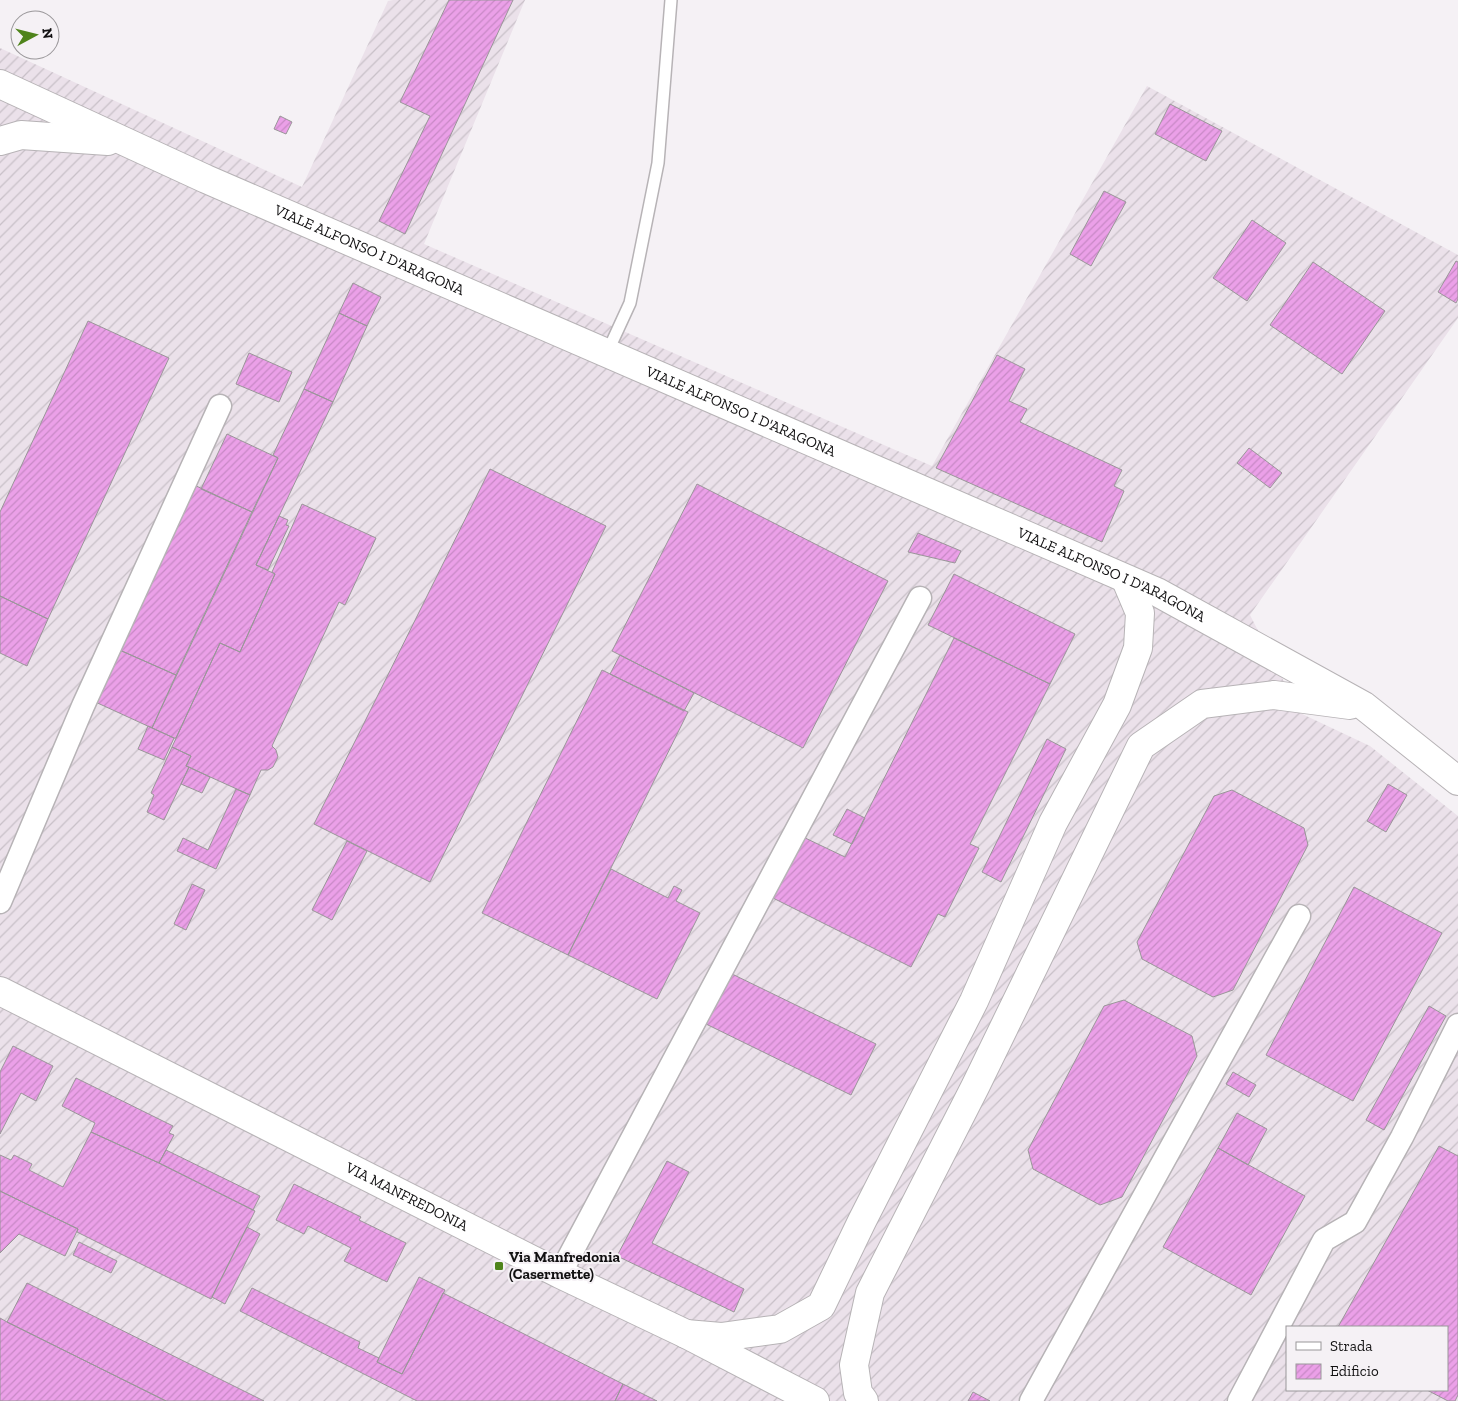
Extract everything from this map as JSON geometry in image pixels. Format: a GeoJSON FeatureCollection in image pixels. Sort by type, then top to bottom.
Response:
{"type":"FeatureCollection","features":[{"type":"Feature","properties":{"kind":"main road","name":"VIALE ALFONSO I D'ARAGONA"},"geometry":{"type":"LineString","coordinates":[[0,84],[224,187],[1157,592],[1364,706],[1458,781]]}},
{"type":"Feature","properties":{"kind":"main road"},"geometry":{"type":"LineString","coordinates":[[0,141],[21,135],[124,142]]}},
{"type":"Feature","properties":{"kind":"main road"},"geometry":{"type":"LineString","coordinates":[[686,1334],[721,1337],[780,1330],[821,1306],[866,1212],[974,1001],[1053,824],[1118,705],[1138,648],[1140,613],[1126,580]]}},
{"type":"Feature","properties":{"kind":"main road"},"geometry":{"type":"LineString","coordinates":[[864,1401],[858,1393],[854,1365],[870,1293],[975,1087],[1141,746],[1202,704],[1274,695],[1364,706]]}},
{"type":"Feature","properties":{"kind":"main road","name":"VIA MANFREDONIA"},"geometry":{"type":"LineString","coordinates":[[0,991],[560,1274],[686,1334],[802,1398]]}},
{"type":"Feature","properties":{"kind":"street"},"geometry":{"type":"LineString","coordinates":[[0,902],[83,706],[220,406]]}},
{"type":"Feature","properties":{"kind":"street"},"geometry":{"type":"LineString","coordinates":[[560,1274],[920,598]]}},
{"type":"Feature","properties":{"kind":"street"},"geometry":{"type":"LineString","coordinates":[[1031,1401],[1299,916]]}},
{"type":"Feature","properties":{"kind":"street"},"geometry":{"type":"LineString","coordinates":[[1238,1401],[1324,1240],[1355,1222],[1402,1137],[1458,1025]]}},
{"type":"Feature","properties":{"kind":"lane"},"geometry":{"type":"LineString","coordinates":[[607,353],[630,303],[658,163],[671,0]]}},
{"type":"Feature","properties":{"kind":"shaded area"},"geometry":{"type":"Polygon","coordinates":[[[525,0],[424,244],[932,466],[1147,86],[1458,255],[1458,318],[1250,615],[1300,713],[1370,746],[1458,816],[1458,1401],[0,1401],[0,48],[10,53],[10,60],[26,60],[302,187],[388,1],[525,0]]]}},
{"type":"Feature","properties":{"kind":"building"},"geometry":{"type":"Polygon","coordinates":[[[449,0],[513,0],[405,234],[379,221],[430,116],[400,102],[449,0]]]}},
{"type":"Feature","properties":{"kind":"building"},"geometry":{"type":"Polygon","coordinates":[[[1170,104],[1222,131],[1206,161],[1155,134],[1170,104]]]}},
{"type":"Feature","properties":{"kind":"building"},"geometry":{"type":"Polygon","coordinates":[[[280,116],[292,122],[286,134],[274,129],[280,116]]]}},
{"type":"Feature","properties":{"kind":"building"},"geometry":{"type":"Polygon","coordinates":[[[1104,191],[1126,202],[1091,266],[1070,254],[1104,191]]]}},
{"type":"Feature","properties":{"kind":"building"},"geometry":{"type":"Polygon","coordinates":[[[1252,220],[1286,243],[1247,301],[1213,278],[1252,220]]]}},
{"type":"Feature","properties":{"kind":"building"},"geometry":{"type":"Polygon","coordinates":[[[1456,261],[1458,262],[1458,299],[1456,303],[1438,292],[1456,261]]]}},
{"type":"Feature","properties":{"kind":"building"},"geometry":{"type":"Polygon","coordinates":[[[1313,262],[1385,311],[1342,374],[1270,325],[1313,262]]]}},
{"type":"Feature","properties":{"kind":"building"},"geometry":{"type":"Polygon","coordinates":[[[353,283],[381,297],[367,326],[339,313],[353,283]]]}},
{"type":"Feature","properties":{"kind":"building"},"geometry":{"type":"Polygon","coordinates":[[[339,313],[367,326],[333,402],[304,389],[339,313]]]}},
{"type":"Feature","properties":{"kind":"building"},"geometry":{"type":"Polygon","coordinates":[[[88,321],[169,358],[48,619],[0,596],[0,512],[88,321]]]}},
{"type":"Feature","properties":{"kind":"building"},"geometry":{"type":"Polygon","coordinates":[[[249,353],[292,372],[279,402],[236,384],[249,353]]]}},
{"type":"Feature","properties":{"kind":"building"},"geometry":{"type":"Polygon","coordinates":[[[997,355],[1025,369],[1009,401],[1027,409],[1020,422],[1122,470],[1114,486],[1124,491],[1102,542],[936,468],[997,355]]]}},
{"type":"Feature","properties":{"kind":"building"},"geometry":{"type":"Polygon","coordinates":[[[304,389],[333,402],[256,565],[275,574],[240,652],[220,643],[176,738],[174,738],[152,728],[278,458],[273,455],[304,389]]]}},
{"type":"Feature","properties":{"kind":"building"},"geometry":{"type":"Polygon","coordinates":[[[227,434],[278,458],[252,512],[201,489],[227,434]]]}},
{"type":"Feature","properties":{"kind":"building"},"geometry":{"type":"Polygon","coordinates":[[[1249,448],[1282,473],[1270,488],[1237,463],[1249,448]]]}},
{"type":"Feature","properties":{"kind":"building"},"geometry":{"type":"Polygon","coordinates":[[[490,469],[606,526],[430,882],[314,824],[490,469]]]}},
{"type":"Feature","properties":{"kind":"building"},"geometry":{"type":"Polygon","coordinates":[[[192,484],[252,512],[176,675],[115,648],[192,484]]]}},
{"type":"Feature","properties":{"kind":"building"},"geometry":{"type":"Polygon","coordinates":[[[697,484],[888,581],[803,748],[612,651],[697,484]]]}},
{"type":"Feature","properties":{"kind":"building"},"geometry":{"type":"Polygon","coordinates":[[[302,504],[376,538],[345,605],[339,602],[272,746],[276,750],[278,757],[273,767],[268,770],[261,770],[250,795],[186,766],[191,756],[172,747],[220,643],[240,652],[275,574],[272,572],[302,504]]]}},
{"type":"Feature","properties":{"kind":"building"},"geometry":{"type":"Polygon","coordinates":[[[279,516],[288,520],[286,525],[289,526],[268,570],[256,565],[279,516]]]}},
{"type":"Feature","properties":{"kind":"building"},"geometry":{"type":"Polygon","coordinates":[[[918,533],[961,551],[955,563],[908,552],[918,533]]]}},
{"type":"Feature","properties":{"kind":"building"},"geometry":{"type":"Polygon","coordinates":[[[954,574],[1075,634],[1050,684],[928,625],[954,574]]]}},
{"type":"Feature","properties":{"kind":"building"},"geometry":{"type":"Polygon","coordinates":[[[0,596],[48,619],[27,666],[0,653],[0,596]]]}},
{"type":"Feature","properties":{"kind":"building"},"geometry":{"type":"Polygon","coordinates":[[[954,638],[1050,684],[970,844],[979,848],[945,917],[938,914],[911,967],[771,897],[801,836],[845,857],[954,638]]]}},
{"type":"Feature","properties":{"kind":"building"},"geometry":{"type":"Polygon","coordinates":[[[115,648],[176,675],[152,728],[91,700],[115,648]]]}},
{"type":"Feature","properties":{"kind":"building"},"geometry":{"type":"Polygon","coordinates":[[[620,655],[694,693],[684,711],[610,674],[620,655]]]}},
{"type":"Feature","properties":{"kind":"building"},"geometry":{"type":"Polygon","coordinates":[[[602,670],[688,712],[568,955],[482,913],[602,670]]]}},
{"type":"Feature","properties":{"kind":"building"},"geometry":{"type":"Polygon","coordinates":[[[148,726],[174,738],[164,760],[138,749],[148,726]]]}},
{"type":"Feature","properties":{"kind":"building"},"geometry":{"type":"Polygon","coordinates":[[[1047,739],[1066,749],[1001,882],[982,872],[1047,739]]]}},
{"type":"Feature","properties":{"kind":"building"},"geometry":{"type":"Polygon","coordinates":[[[172,747],[191,756],[186,766],[189,767],[164,820],[147,812],[154,795],[151,793],[172,747]]]}},
{"type":"Feature","properties":{"kind":"building"},"geometry":{"type":"Polygon","coordinates":[[[189,767],[210,777],[202,793],[181,784],[189,767]]]}},
{"type":"Feature","properties":{"kind":"building"},"geometry":{"type":"Polygon","coordinates":[[[1388,784],[1407,795],[1386,832],[1367,821],[1388,784]]]}},
{"type":"Feature","properties":{"kind":"building"},"geometry":{"type":"Polygon","coordinates":[[[236,789],[250,795],[216,869],[177,851],[183,838],[208,850],[236,789]]]}},
{"type":"Feature","properties":{"kind":"building"},"geometry":{"type":"Polygon","coordinates":[[[1232,790],[1304,828],[1308,845],[1233,990],[1213,997],[1142,959],[1137,942],[1214,796],[1232,790]]]}},
{"type":"Feature","properties":{"kind":"building"},"geometry":{"type":"Polygon","coordinates":[[[847,809],[865,818],[852,844],[833,835],[847,809]]]}},
{"type":"Feature","properties":{"kind":"building"},"geometry":{"type":"Polygon","coordinates":[[[347,841],[367,851],[332,920],[312,910],[347,841]]]}},
{"type":"Feature","properties":{"kind":"building"},"geometry":{"type":"Polygon","coordinates":[[[611,869],[668,898],[674,886],[682,890],[676,901],[700,913],[657,999],[568,955],[611,869]]]}},
{"type":"Feature","properties":{"kind":"building"},"geometry":{"type":"Polygon","coordinates":[[[192,884],[205,890],[186,930],[174,924],[192,884]]]}},
{"type":"Feature","properties":{"kind":"building"},"geometry":{"type":"Polygon","coordinates":[[[1354,887],[1442,933],[1353,1101],[1266,1055],[1354,887]]]}},
{"type":"Feature","properties":{"kind":"building"},"geometry":{"type":"Polygon","coordinates":[[[730,973],[876,1044],[851,1095],[706,1024],[730,973]]]}},
{"type":"Feature","properties":{"kind":"building"},"geometry":{"type":"Polygon","coordinates":[[[1124,1000],[1192,1036],[1197,1056],[1122,1197],[1100,1205],[1033,1169],[1028,1150],[1104,1006],[1124,1000]]]}},
{"type":"Feature","properties":{"kind":"building"},"geometry":{"type":"Polygon","coordinates":[[[1429,1006],[1446,1016],[1384,1130],[1366,1120],[1429,1006]]]}},
{"type":"Feature","properties":{"kind":"building"},"geometry":{"type":"Polygon","coordinates":[[[13,1046],[53,1066],[36,1101],[21,1093],[0,1134],[0,1072],[13,1046]]]}},
{"type":"Feature","properties":{"kind":"building"},"geometry":{"type":"Polygon","coordinates":[[[1233,1072],[1256,1085],[1249,1097],[1226,1084],[1233,1072]]]}},
{"type":"Feature","properties":{"kind":"building"},"geometry":{"type":"Polygon","coordinates":[[[76,1078],[173,1126],[169,1133],[174,1135],[159,1163],[91,1132],[95,1123],[62,1106],[76,1078]]]}},
{"type":"Feature","properties":{"kind":"building"},"geometry":{"type":"Polygon","coordinates":[[[1237,1113],[1267,1129],[1248,1165],[1218,1148],[1237,1113]]]}},
{"type":"Feature","properties":{"kind":"building"},"geometry":{"type":"Polygon","coordinates":[[[91,1132],[159,1163],[255,1211],[211,1299],[77,1232],[78,1229],[0,1191],[0,1155],[11,1160],[14,1155],[32,1164],[29,1170],[63,1187],[91,1132]]]}},
{"type":"Feature","properties":{"kind":"building"},"geometry":{"type":"Polygon","coordinates":[[[1439,1146],[1458,1156],[1458,1395],[1455,1401],[1448,1401],[1429,1391],[1448,1391],[1448,1326],[1339,1326],[1439,1146]]]}},
{"type":"Feature","properties":{"kind":"building"},"geometry":{"type":"Polygon","coordinates":[[[1218,1148],[1305,1196],[1251,1295],[1163,1247],[1218,1148]]]}},
{"type":"Feature","properties":{"kind":"building"},"geometry":{"type":"Polygon","coordinates":[[[166,1150],[260,1196],[253,1210],[159,1163],[166,1150]]]}},
{"type":"Feature","properties":{"kind":"building"},"geometry":{"type":"Polygon","coordinates":[[[667,1161],[689,1172],[652,1243],[744,1289],[734,1312],[617,1256],[667,1161]]]}},
{"type":"Feature","properties":{"kind":"building"},"geometry":{"type":"Polygon","coordinates":[[[294,1184],[361,1217],[359,1220],[406,1243],[387,1282],[344,1261],[351,1248],[308,1226],[304,1234],[276,1220],[294,1184]]]}},
{"type":"Feature","properties":{"kind":"building"},"geometry":{"type":"Polygon","coordinates":[[[0,1191],[78,1229],[65,1256],[19,1234],[0,1253],[0,1191]]]}},
{"type":"Feature","properties":{"kind":"building"},"geometry":{"type":"Polygon","coordinates":[[[247,1227],[260,1234],[225,1304],[212,1297],[247,1227]]]}},
{"type":"Feature","properties":{"kind":"building"},"geometry":{"type":"Polygon","coordinates":[[[79,1242],[117,1261],[111,1273],[73,1255],[79,1242]]]}},
{"type":"Feature","properties":{"kind":"building"},"geometry":{"type":"Polygon","coordinates":[[[419,1277],[445,1290],[402,1374],[377,1362],[419,1277]]]}},
{"type":"Feature","properties":{"kind":"building"},"geometry":{"type":"Polygon","coordinates":[[[27,1283],[264,1401],[166,1401],[7,1322],[27,1283]]]}},
{"type":"Feature","properties":{"kind":"building"},"geometry":{"type":"Polygon","coordinates":[[[252,1288],[360,1342],[358,1348],[379,1358],[377,1362],[402,1374],[443,1293],[623,1384],[615,1401],[417,1401],[240,1311],[252,1288]]]}},
{"type":"Feature","properties":{"kind":"building"},"geometry":{"type":"Polygon","coordinates":[[[0,1318],[7,1322],[166,1401],[0,1401],[0,1318]]]}},
{"type":"Feature","properties":{"kind":"building"},"geometry":{"type":"Polygon","coordinates":[[[623,1384],[657,1401],[615,1401],[623,1384]]]}},
{"type":"Feature","properties":{"kind":"building"},"geometry":{"type":"Polygon","coordinates":[[[973,1392],[990,1401],[968,1401],[973,1392]]]}},
{"type":"Feature","properties":{"kind":"place","name":"Via Manfredonia (Casermette)"},"geometry":{"type":"Point","coordinates":[499,1266]}}]}
